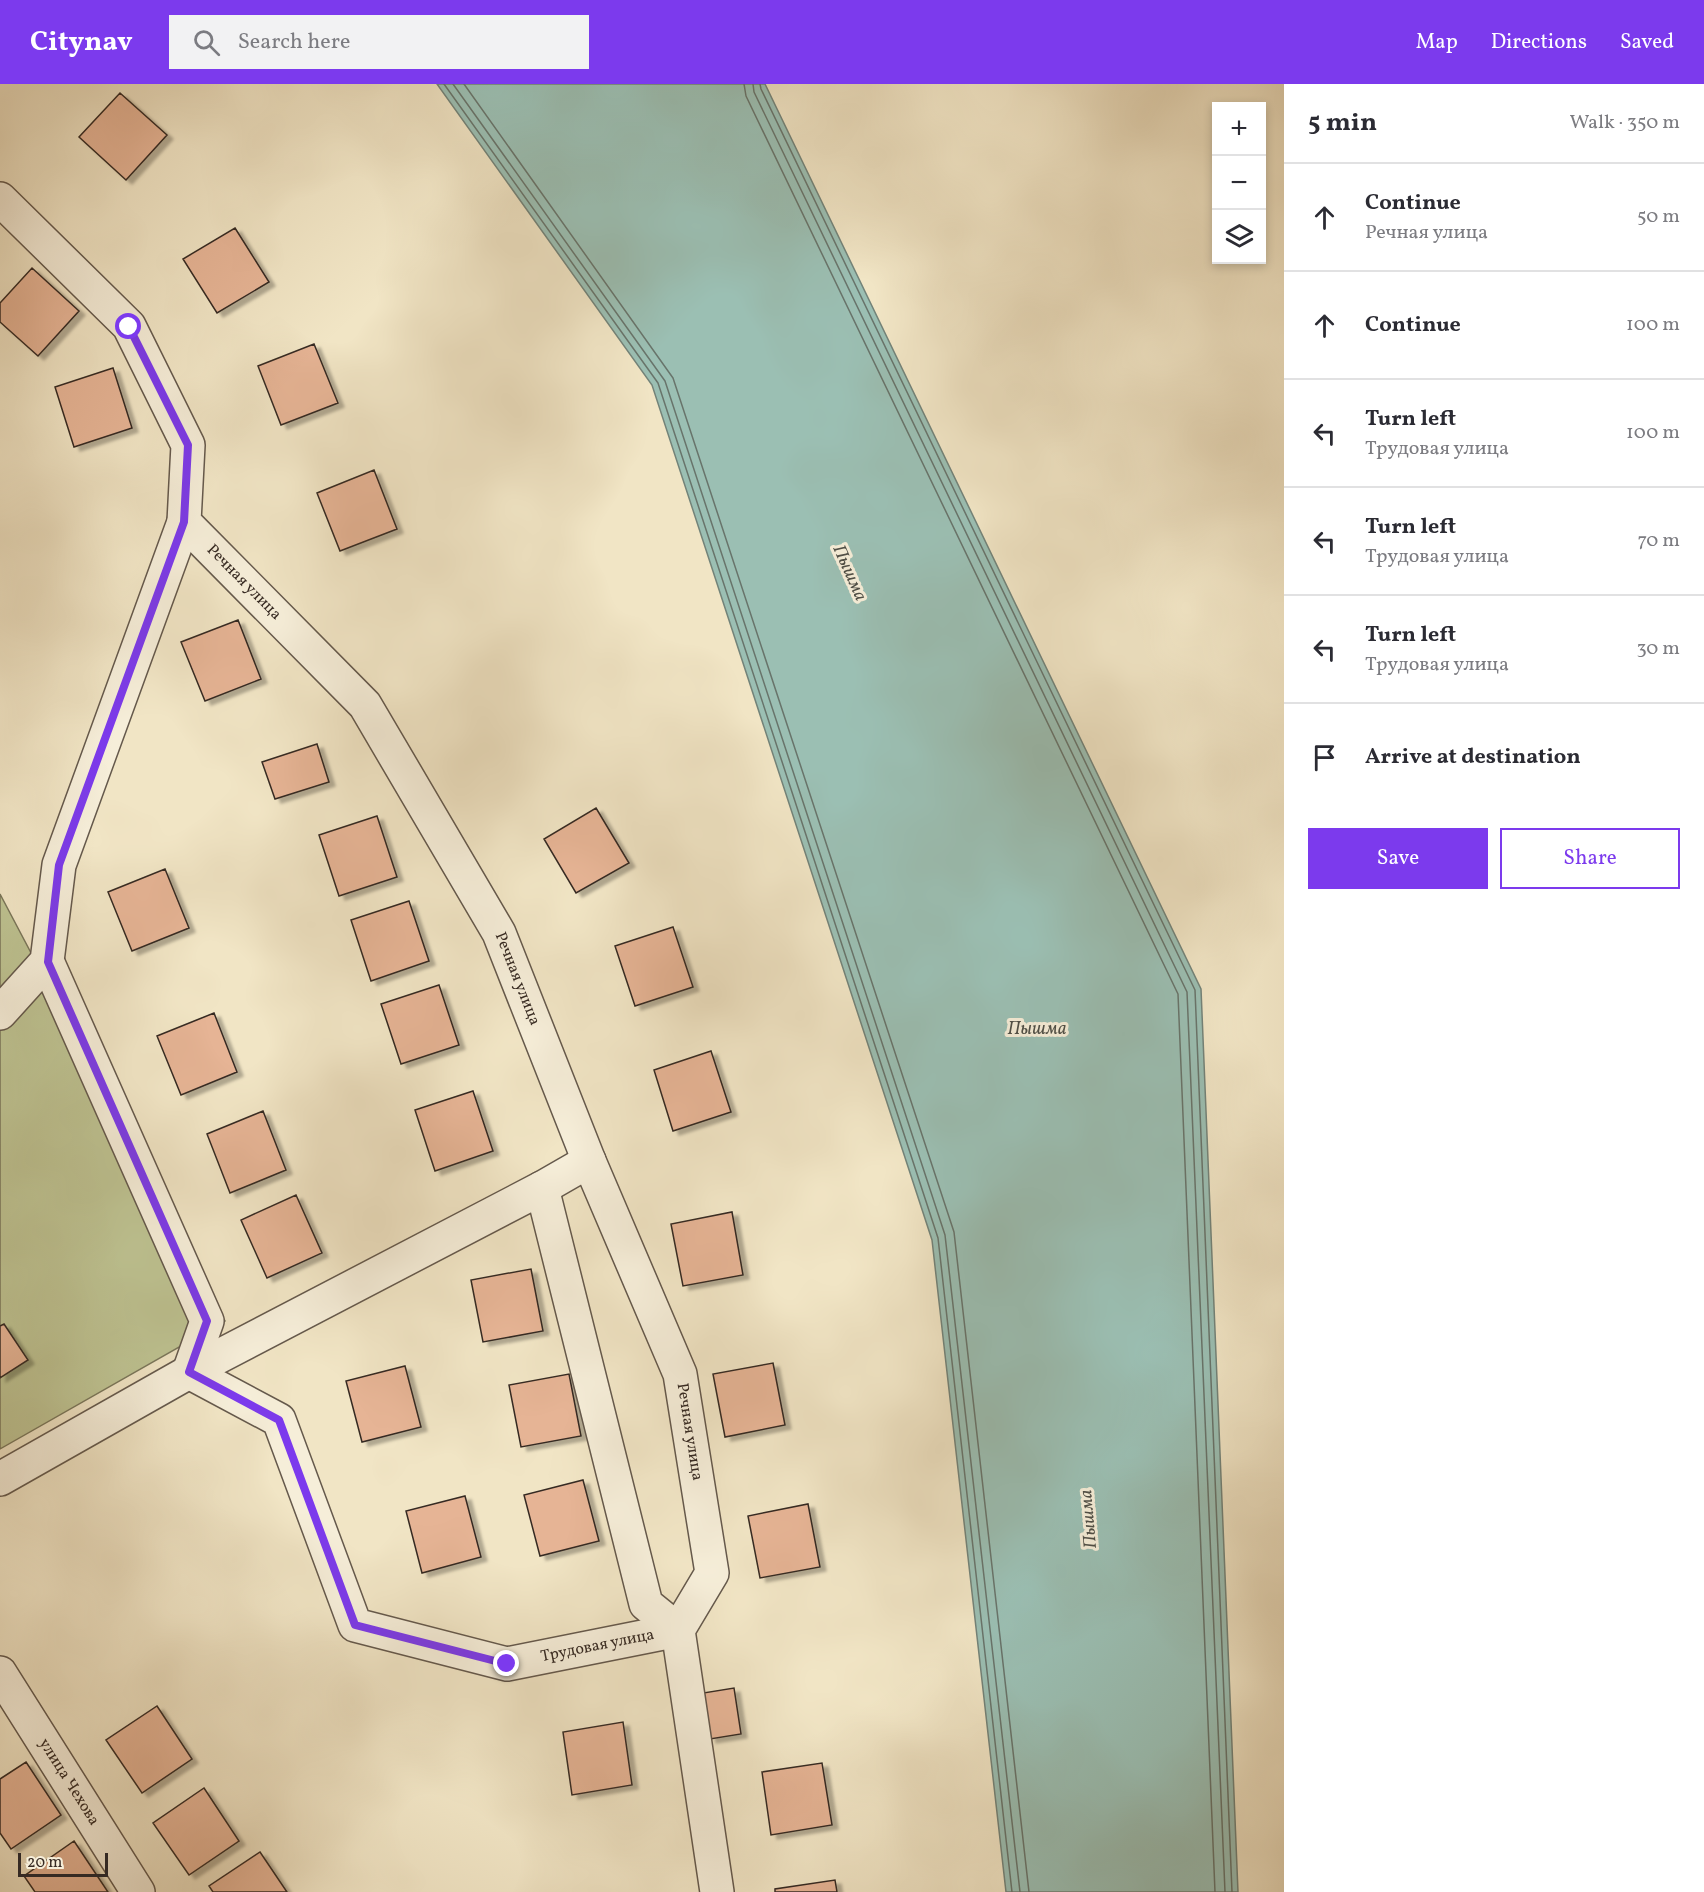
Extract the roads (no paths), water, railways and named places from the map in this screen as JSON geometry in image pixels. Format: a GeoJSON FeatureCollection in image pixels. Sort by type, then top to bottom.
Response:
{"type":"FeatureCollection","features":[{"type":"Feature","properties":{"kind":"street"},"geometry":{"type":"LineString","coordinates":[[0,199],[129,327],[188,445],[184,522],[59,865],[48,962],[207,1321],[189,1372]]}},
{"type":"Feature","properties":{"kind":"street","name":"Речная улица"},"geometry":{"type":"LineString","coordinates":[[184,522],[365,705],[500,933],[589,1161],[680,1374],[712,1573],[678,1630]]}},
{"type":"Feature","properties":{"kind":"street"},"geometry":{"type":"LineString","coordinates":[[0,1013],[48,962]]}},
{"type":"Feature","properties":{"kind":"street"},"geometry":{"type":"LineString","coordinates":[[0,1479],[189,1372],[542,1188],[589,1161]]}},
{"type":"Feature","properties":{"kind":"street"},"geometry":{"type":"LineString","coordinates":[[542,1188],[646,1604],[678,1630],[717,1892]]}},
{"type":"Feature","properties":{"kind":"street","name":"Трудовая улица"},"geometry":{"type":"LineString","coordinates":[[189,1372],[279,1420],[355,1625],[507,1664],[678,1630]]}},
{"type":"Feature","properties":{"kind":"street","name":"улица Чехова"},"geometry":{"type":"LineString","coordinates":[[0,1673],[138,1892]]}},
{"type":"Feature","properties":{"kind":"water","name":"Пышма"},"geometry":{"type":"Polygon","coordinates":[[[437,84],[765,84],[1201,989],[1238,1892],[1006,1892],[932,1240],[652,385],[437,84]]]}}]}
